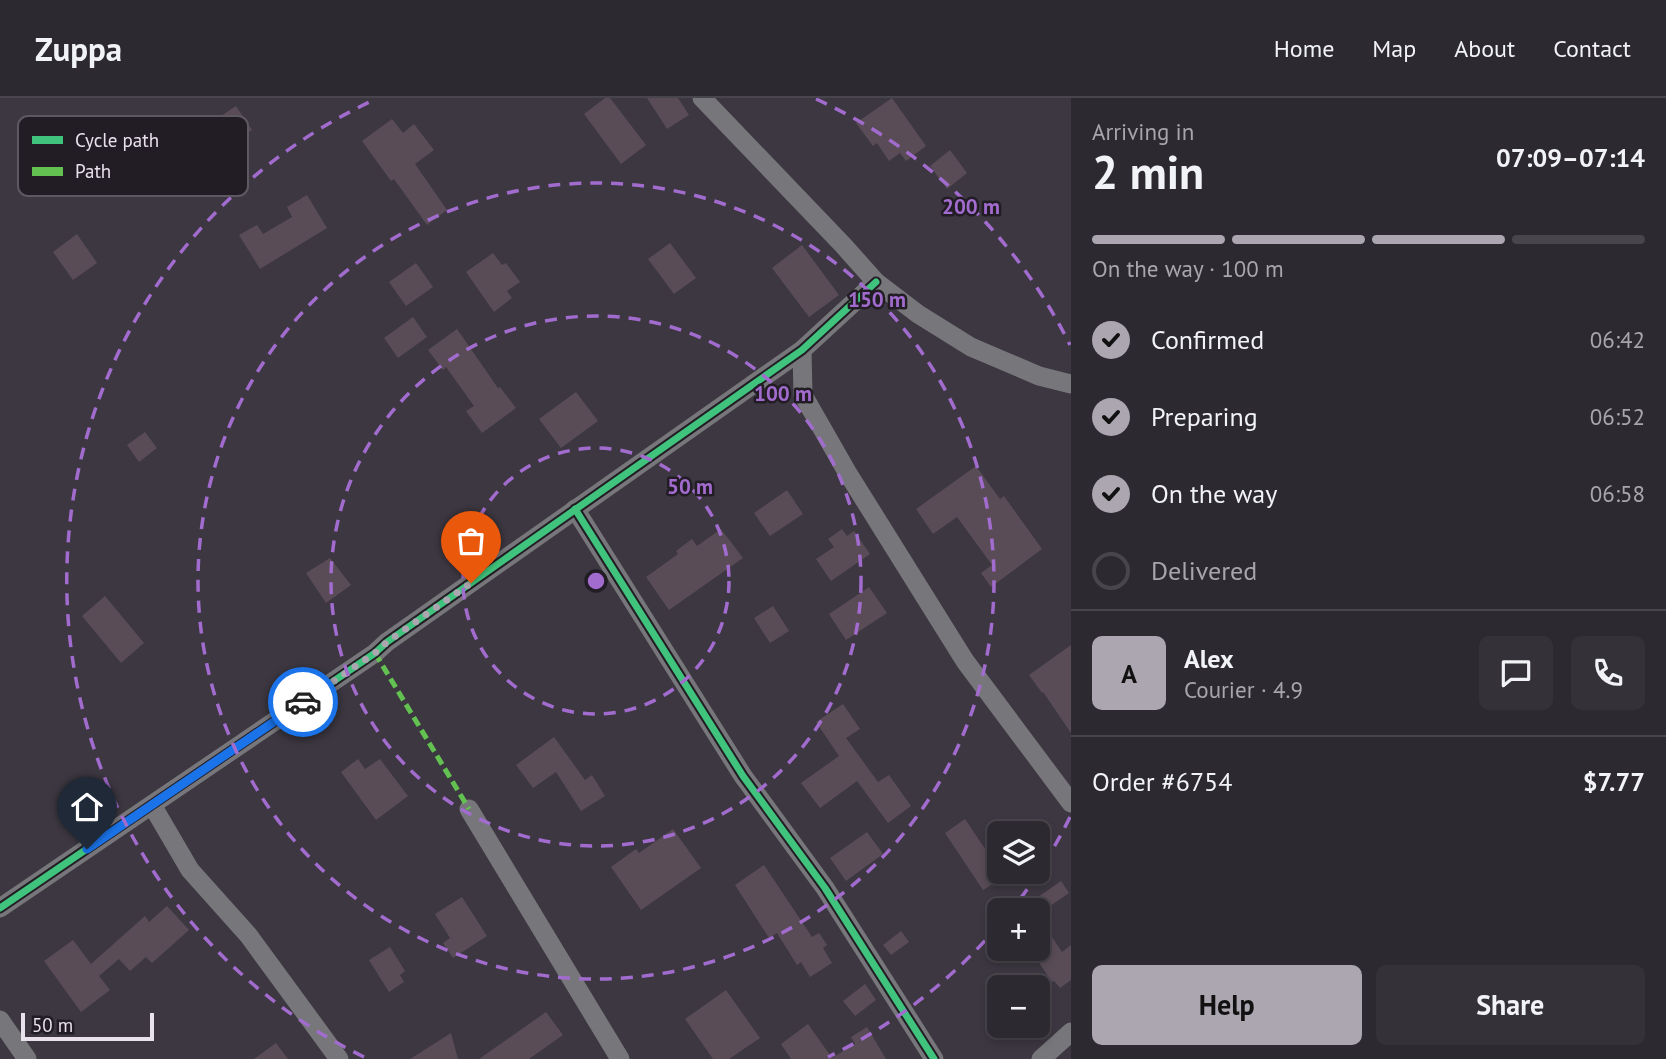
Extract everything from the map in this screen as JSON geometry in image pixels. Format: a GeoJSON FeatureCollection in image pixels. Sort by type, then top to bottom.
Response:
{"type":"FeatureCollection","features":[{"type":"Feature","properties":{"kind":"street"},"geometry":{"type":"LineString","coordinates":[[702,98],[876,282],[918,314],[971,348],[1039,376],[1071,384]]}},
{"type":"Feature","properties":{"kind":"street"},"geometry":{"type":"LineString","coordinates":[[0,908],[375,653],[802,350],[876,282]]}},
{"type":"Feature","properties":{"kind":"street"},"geometry":{"type":"LineString","coordinates":[[802,350],[803,395],[847,472],[965,661],[1071,803]]}},
{"type":"Feature","properties":{"kind":"street"},"geometry":{"type":"LineString","coordinates":[[575,509],[743,776],[825,888],[934,1059]]}},
{"type":"Feature","properties":{"kind":"street"},"geometry":{"type":"LineString","coordinates":[[152,805],[190,870],[248,936],[339,1059]]}},
{"type":"Feature","properties":{"kind":"street"},"geometry":{"type":"LineString","coordinates":[[469,809],[620,1059]]}},
{"type":"Feature","properties":{"kind":"street"},"geometry":{"type":"LineString","coordinates":[[0,1020],[27,1059]]}},
{"type":"Feature","properties":{"kind":"street"},"geometry":{"type":"LineString","coordinates":[[1041,1059],[1071,1032]]}},
{"type":"Feature","properties":{"kind":"building"},"geometry":{"type":"Polygon","coordinates":[[[605,98],[610,98],[646,145],[621,164],[584,114],[605,98]]]}},
{"type":"Feature","properties":{"kind":"building"},"geometry":{"type":"Polygon","coordinates":[[[647,98],[678,98],[689,115],[667,129],[647,98]]]}},
{"type":"Feature","properties":{"kind":"building"},"geometry":{"type":"Polygon","coordinates":[[[892,98],[926,146],[906,161],[900,153],[889,161],[877,143],[873,146],[856,123],[892,98]]]}},
{"type":"Feature","properties":{"kind":"building"},"geometry":{"type":"Polygon","coordinates":[[[236,106],[243,116],[221,116],[236,106]]]}},
{"type":"Feature","properties":{"kind":"building"},"geometry":{"type":"Polygon","coordinates":[[[392,119],[403,133],[414,124],[434,150],[415,164],[447,210],[427,225],[362,141],[392,119]]]}},
{"type":"Feature","properties":{"kind":"building"},"geometry":{"type":"Polygon","coordinates":[[[950,150],[967,173],[947,189],[930,166],[950,150]]]}},
{"type":"Feature","properties":{"kind":"building"},"geometry":{"type":"Polygon","coordinates":[[[307,195],[327,228],[260,269],[239,235],[257,225],[263,234],[292,217],[287,207],[307,195]]]}},
{"type":"Feature","properties":{"kind":"building"},"geometry":{"type":"Polygon","coordinates":[[[77,234],[97,263],[73,280],[53,252],[77,234]]]}},
{"type":"Feature","properties":{"kind":"building"},"geometry":{"type":"Polygon","coordinates":[[[670,243],[696,278],[674,294],[648,259],[670,243]]]}},
{"type":"Feature","properties":{"kind":"building"},"geometry":{"type":"Polygon","coordinates":[[[802,245],[839,295],[809,317],[772,268],[802,245]]]}},
{"type":"Feature","properties":{"kind":"building"},"geometry":{"type":"Polygon","coordinates":[[[493,253],[502,265],[506,263],[520,282],[507,291],[512,298],[494,312],[466,272],[493,253]]]}},
{"type":"Feature","properties":{"kind":"building"},"geometry":{"type":"Polygon","coordinates":[[[416,263],[433,287],[406,306],[389,282],[416,263]]]}},
{"type":"Feature","properties":{"kind":"building"},"geometry":{"type":"Polygon","coordinates":[[[413,317],[427,337],[398,358],[384,338],[413,317]]]}},
{"type":"Feature","properties":{"kind":"building"},"geometry":{"type":"Polygon","coordinates":[[[457,329],[498,388],[500,387],[516,408],[482,433],[466,411],[474,406],[446,367],[443,370],[428,350],[457,329]]]}},
{"type":"Feature","properties":{"kind":"building"},"geometry":{"type":"Polygon","coordinates":[[[576,392],[598,421],[561,448],[539,419],[576,392]]]}},
{"type":"Feature","properties":{"kind":"building"},"geometry":{"type":"Polygon","coordinates":[[[145,432],[157,448],[139,462],[127,445],[145,432]]]}},
{"type":"Feature","properties":{"kind":"building"},"geometry":{"type":"Polygon","coordinates":[[[976,466],[1000,499],[1004,496],[1042,549],[991,587],[981,573],[992,565],[957,517],[933,534],[916,509],[976,466]]]}},
{"type":"Feature","properties":{"kind":"building"},"geometry":{"type":"Polygon","coordinates":[[[787,490],[803,514],[770,536],[754,513],[787,490]]]}},
{"type":"Feature","properties":{"kind":"building"},"geometry":{"type":"Polygon","coordinates":[[[721,529],[743,558],[669,610],[646,577],[678,554],[676,551],[692,539],[697,546],[721,529]]]}},
{"type":"Feature","properties":{"kind":"building"},"geometry":{"type":"Polygon","coordinates":[[[842,529],[847,536],[854,531],[870,554],[831,581],[816,559],[834,547],[828,539],[842,529]]]}},
{"type":"Feature","properties":{"kind":"building"},"geometry":{"type":"Polygon","coordinates":[[[330,558],[351,585],[326,603],[306,573],[330,558]]]}},
{"type":"Feature","properties":{"kind":"building"},"geometry":{"type":"Polygon","coordinates":[[[869,587],[887,613],[846,640],[829,614],[869,587]]]}},
{"type":"Feature","properties":{"kind":"building"},"geometry":{"type":"Polygon","coordinates":[[[105,596],[144,643],[121,663],[82,616],[105,596]]]}},
{"type":"Feature","properties":{"kind":"building"},"geometry":{"type":"Polygon","coordinates":[[[773,606],[789,631],[770,643],[754,618],[773,606]]]}},
{"type":"Feature","properties":{"kind":"building"},"geometry":{"type":"Polygon","coordinates":[[[1071,645],[1071,733],[1029,675],[1071,645]]]}},
{"type":"Feature","properties":{"kind":"building"},"geometry":{"type":"Polygon","coordinates":[[[843,704],[860,729],[846,738],[878,782],[889,775],[911,806],[888,823],[857,781],[820,808],[801,783],[839,756],[816,722],[843,704]]]}},
{"type":"Feature","properties":{"kind":"building"},"geometry":{"type":"Polygon","coordinates":[[[554,737],[585,780],[592,775],[605,796],[581,811],[556,772],[533,788],[516,765],[554,737]]]}},
{"type":"Feature","properties":{"kind":"building"},"geometry":{"type":"Polygon","coordinates":[[[358,759],[365,769],[380,759],[408,796],[376,820],[341,772],[358,759]]]}},
{"type":"Feature","properties":{"kind":"building"},"geometry":{"type":"Polygon","coordinates":[[[965,819],[987,852],[987,884],[993,884],[983,890],[945,833],[965,819]]]}},
{"type":"Feature","properties":{"kind":"building"},"geometry":{"type":"Polygon","coordinates":[[[673,829],[701,868],[641,910],[611,867],[636,849],[639,853],[673,829]]]}},
{"type":"Feature","properties":{"kind":"building"},"geometry":{"type":"Polygon","coordinates":[[[867,832],[883,854],[846,881],[830,858],[867,832]]]}},
{"type":"Feature","properties":{"kind":"building"},"geometry":{"type":"Polygon","coordinates":[[[764,865],[812,937],[819,933],[827,945],[823,948],[832,963],[810,977],[801,962],[797,965],[777,933],[769,938],[735,885],[764,865]]]}},
{"type":"Feature","properties":{"kind":"building"},"geometry":{"type":"Polygon","coordinates":[[[1061,881],[1069,893],[1050,906],[1050,898],[1037,898],[1061,881]]]}},
{"type":"Feature","properties":{"kind":"building"},"geometry":{"type":"Polygon","coordinates":[[[462,897],[487,936],[453,958],[443,943],[450,938],[435,914],[462,897]]]}},
{"type":"Feature","properties":{"kind":"building"},"geometry":{"type":"Polygon","coordinates":[[[167,906],[189,930],[152,963],[146,957],[130,971],[119,959],[99,976],[110,990],[81,1012],[44,961],[73,940],[91,964],[145,916],[149,922],[167,906]]]}},
{"type":"Feature","properties":{"kind":"building"},"geometry":{"type":"Polygon","coordinates":[[[901,931],[909,942],[891,955],[883,945],[901,931]]]}},
{"type":"Feature","properties":{"kind":"building"},"geometry":{"type":"Polygon","coordinates":[[[1050,934],[1062,952],[1071,945],[1071,980],[1060,988],[1038,961],[1050,961],[1050,934]]]}},
{"type":"Feature","properties":{"kind":"building"},"geometry":{"type":"Polygon","coordinates":[[[390,947],[405,971],[400,975],[404,982],[389,992],[369,960],[390,947]]]}},
{"type":"Feature","properties":{"kind":"building"},"geometry":{"type":"Polygon","coordinates":[[[865,984],[876,1000],[855,1016],[843,1001],[865,984]]]}},
{"type":"Feature","properties":{"kind":"building"},"geometry":{"type":"Polygon","coordinates":[[[726,990],[760,1038],[729,1059],[713,1059],[685,1019],[726,990]]]}},
{"type":"Feature","properties":{"kind":"building"},"geometry":{"type":"Polygon","coordinates":[[[546,1012],[563,1035],[529,1059],[479,1059],[546,1012]]]}},
{"type":"Feature","properties":{"kind":"building"},"geometry":{"type":"Polygon","coordinates":[[[808,1024],[832,1058],[855,1044],[851,1037],[867,1027],[886,1059],[791,1059],[781,1044],[808,1024]]]}},
{"type":"Feature","properties":{"kind":"building"},"geometry":{"type":"Polygon","coordinates":[[[451,1033],[458,1059],[410,1059],[451,1033]]]}},
{"type":"Feature","properties":{"kind":"building"},"geometry":{"type":"Polygon","coordinates":[[[276,1043],[288,1059],[254,1059],[276,1043]]]}},
{"type":"Feature","properties":{"kind":"marked path"},"geometry":{"type":"LineString","coordinates":[[375,653],[469,809]]}},
{"type":"Feature","properties":{"kind":"cycle path"},"geometry":{"type":"LineString","coordinates":[[0,908],[375,653],[802,350],[876,282]]}},
{"type":"Feature","properties":{"kind":"cycle path"},"geometry":{"type":"LineString","coordinates":[[575,509],[743,776],[825,888],[934,1059]]}},
{"type":"Feature","properties":{"kind":"way so far"},"geometry":{"type":"LineString","coordinates":[[303,702],[471,583]]}},
{"type":"Feature","properties":{"kind":"route"},"geometry":{"type":"LineString","coordinates":[[87,849],[303,702]]}}]}
